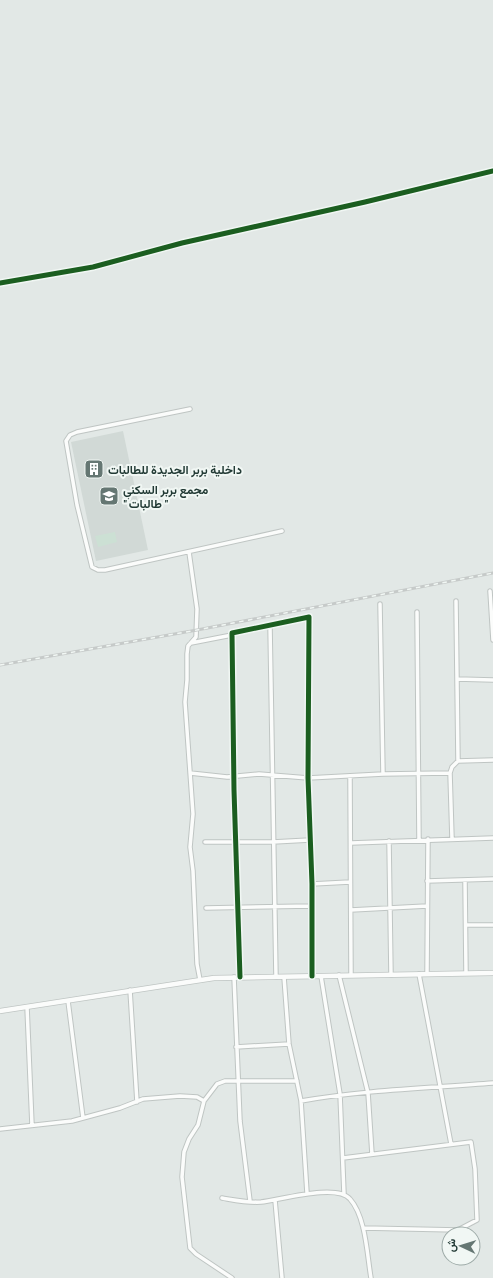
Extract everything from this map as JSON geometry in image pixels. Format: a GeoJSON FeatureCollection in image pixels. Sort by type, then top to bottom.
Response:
{"type":"FeatureCollection","features":[{"type":"Feature","properties":{"kind":"street"},"geometry":{"type":"LineString","coordinates":[[0,283],[93,267],[182,243],[365,202],[493,171]]}},
{"type":"Feature","properties":{"kind":"street"},"geometry":{"type":"LineString","coordinates":[[190,409],[77,432],[70,435],[66,441],[92,567],[98,570],[105,570],[282,531]]}},
{"type":"Feature","properties":{"kind":"street"},"geometry":{"type":"LineString","coordinates":[[189,552],[198,609],[196,637],[191,643],[187,654],[188,680],[185,702],[193,814],[190,847],[193,871],[197,964],[200,980]]}},
{"type":"Feature","properties":{"kind":"street"},"geometry":{"type":"LineString","coordinates":[[490,591],[493,640]]}},
{"type":"Feature","properties":{"kind":"street"},"geometry":{"type":"LineString","coordinates":[[456,601],[458,761]]}},
{"type":"Feature","properties":{"kind":"street"},"geometry":{"type":"LineString","coordinates":[[380,604],[383,774]]}},
{"type":"Feature","properties":{"kind":"street"},"geometry":{"type":"LineString","coordinates":[[417,612],[419,840]]}},
{"type":"Feature","properties":{"kind":"street"},"geometry":{"type":"LineString","coordinates":[[191,643],[309,617],[308,778],[312,884],[312,976]]}},
{"type":"Feature","properties":{"kind":"street"},"geometry":{"type":"LineString","coordinates":[[270,626],[276,977]]}},
{"type":"Feature","properties":{"kind":"street"},"geometry":{"type":"LineString","coordinates":[[232,635],[234,776],[240,977]]}},
{"type":"Feature","properties":{"kind":"street"},"geometry":{"type":"LineString","coordinates":[[457,679],[493,680]]}},
{"type":"Feature","properties":{"kind":"street"},"geometry":{"type":"LineString","coordinates":[[452,839],[450,774],[452,767],[458,761],[493,760]]}},
{"type":"Feature","properties":{"kind":"street"},"geometry":{"type":"LineString","coordinates":[[190,773],[234,776],[272,774],[308,778],[383,774],[450,774]]}},
{"type":"Feature","properties":{"kind":"street"},"geometry":{"type":"LineString","coordinates":[[350,776],[351,975]]}},
{"type":"Feature","properties":{"kind":"street"},"geometry":{"type":"LineString","coordinates":[[351,843],[428,839],[493,838]]}},
{"type":"Feature","properties":{"kind":"street"},"geometry":{"type":"LineString","coordinates":[[427,974],[428,839]]}},
{"type":"Feature","properties":{"kind":"street"},"geometry":{"type":"LineString","coordinates":[[205,842],[273,842],[310,840]]}},
{"type":"Feature","properties":{"kind":"street"},"geometry":{"type":"LineString","coordinates":[[389,841],[391,975]]}},
{"type":"Feature","properties":{"kind":"street"},"geometry":{"type":"LineString","coordinates":[[427,881],[493,879]]}},
{"type":"Feature","properties":{"kind":"street"},"geometry":{"type":"LineString","coordinates":[[465,880],[466,974]]}},
{"type":"Feature","properties":{"kind":"street"},"geometry":{"type":"LineString","coordinates":[[312,884],[350,882]]}},
{"type":"Feature","properties":{"kind":"street"},"geometry":{"type":"LineString","coordinates":[[206,908],[311,906]]}},
{"type":"Feature","properties":{"kind":"street"},"geometry":{"type":"LineString","coordinates":[[351,910],[427,906]]}},
{"type":"Feature","properties":{"kind":"street"},"geometry":{"type":"LineString","coordinates":[[466,925],[493,925]]}},
{"type":"Feature","properties":{"kind":"street"},"geometry":{"type":"LineString","coordinates":[[0,1011],[130,990],[200,980],[234,977],[493,973]]}},
{"type":"Feature","properties":{"kind":"street"},"geometry":{"type":"LineString","coordinates":[[419,974],[451,1144]]}},
{"type":"Feature","properties":{"kind":"street"},"geometry":{"type":"LineString","coordinates":[[339,975],[368,1093],[372,1154]]}},
{"type":"Feature","properties":{"kind":"street"},"geometry":{"type":"LineString","coordinates":[[321,976],[340,1094],[344,1194]]}},
{"type":"Feature","properties":{"kind":"street"},"geometry":{"type":"LineString","coordinates":[[234,977],[240,1121],[250,1202]]}},
{"type":"Feature","properties":{"kind":"street"},"geometry":{"type":"LineString","coordinates":[[284,977],[289,1044],[301,1101],[307,1193]]}},
{"type":"Feature","properties":{"kind":"street"},"geometry":{"type":"LineString","coordinates":[[130,990],[137,1102]]}},
{"type":"Feature","properties":{"kind":"street"},"geometry":{"type":"LineString","coordinates":[[68,1001],[83,1118]]}},
{"type":"Feature","properties":{"kind":"street"},"geometry":{"type":"LineString","coordinates":[[27,1007],[32,1125]]}},
{"type":"Feature","properties":{"kind":"street"},"geometry":{"type":"LineString","coordinates":[[236,1047],[289,1044]]}},
{"type":"Feature","properties":{"kind":"street"},"geometry":{"type":"LineString","coordinates":[[232,1278],[196,1254],[190,1248],[182,1177],[183,1160],[189,1139],[198,1125],[204,1101],[217,1084],[225,1081],[297,1081]]}},
{"type":"Feature","properties":{"kind":"street"},"geometry":{"type":"LineString","coordinates":[[301,1101],[340,1094],[493,1083]]}},
{"type":"Feature","properties":{"kind":"street"},"geometry":{"type":"LineString","coordinates":[[0,1129],[83,1118],[143,1099],[180,1096],[197,1097],[204,1101]]}},
{"type":"Feature","properties":{"kind":"street"},"geometry":{"type":"LineString","coordinates":[[343,1158],[471,1142],[475,1169],[477,1220],[458,1230],[363,1228]]}},
{"type":"Feature","properties":{"kind":"street"},"geometry":{"type":"LineString","coordinates":[[222,1198],[250,1202],[275,1200],[307,1193],[344,1194],[350,1198],[357,1209],[363,1228],[371,1278]]}},
{"type":"Feature","properties":{"kind":"street"},"geometry":{"type":"LineString","coordinates":[[275,1200],[282,1278]]}},
{"type":"Feature","properties":{"kind":"shaded area","name":"مجمع بربر السكني \" طالبات \""},"geometry":{"type":"Polygon","coordinates":[[[123,431],[148,550],[96,561],[71,442],[123,431]]]}},
{"type":"Feature","properties":{"kind":"green space"},"geometry":{"type":"Polygon","coordinates":[[[115,532],[117,542],[98,547],[95,536],[115,532]]]}},
{"type":"Feature","properties":{"kind":"railway"},"geometry":{"type":"LineString","coordinates":[[0,665],[197,630],[493,573]]}},
{"type":"Feature","properties":{"kind":"cycle path"},"geometry":{"type":"LineString","coordinates":[[0,283],[93,267],[182,243],[365,202],[493,171]]}},
{"type":"Feature","properties":{"kind":"cycle path"},"geometry":{"type":"LineString","coordinates":[[240,977],[234,790],[232,633],[309,617],[308,778],[312,884],[312,976]]}},
{"type":"Feature","properties":{"kind":"place","name":"داخلية بربر الجديدة للطالبات"},"geometry":{"type":"Point","coordinates":[94,469]}},
{"type":"Feature","properties":{"kind":"place","name":"مجمع بربر السكني \" طالبات \""},"geometry":{"type":"Point","coordinates":[109,496]}}]}
